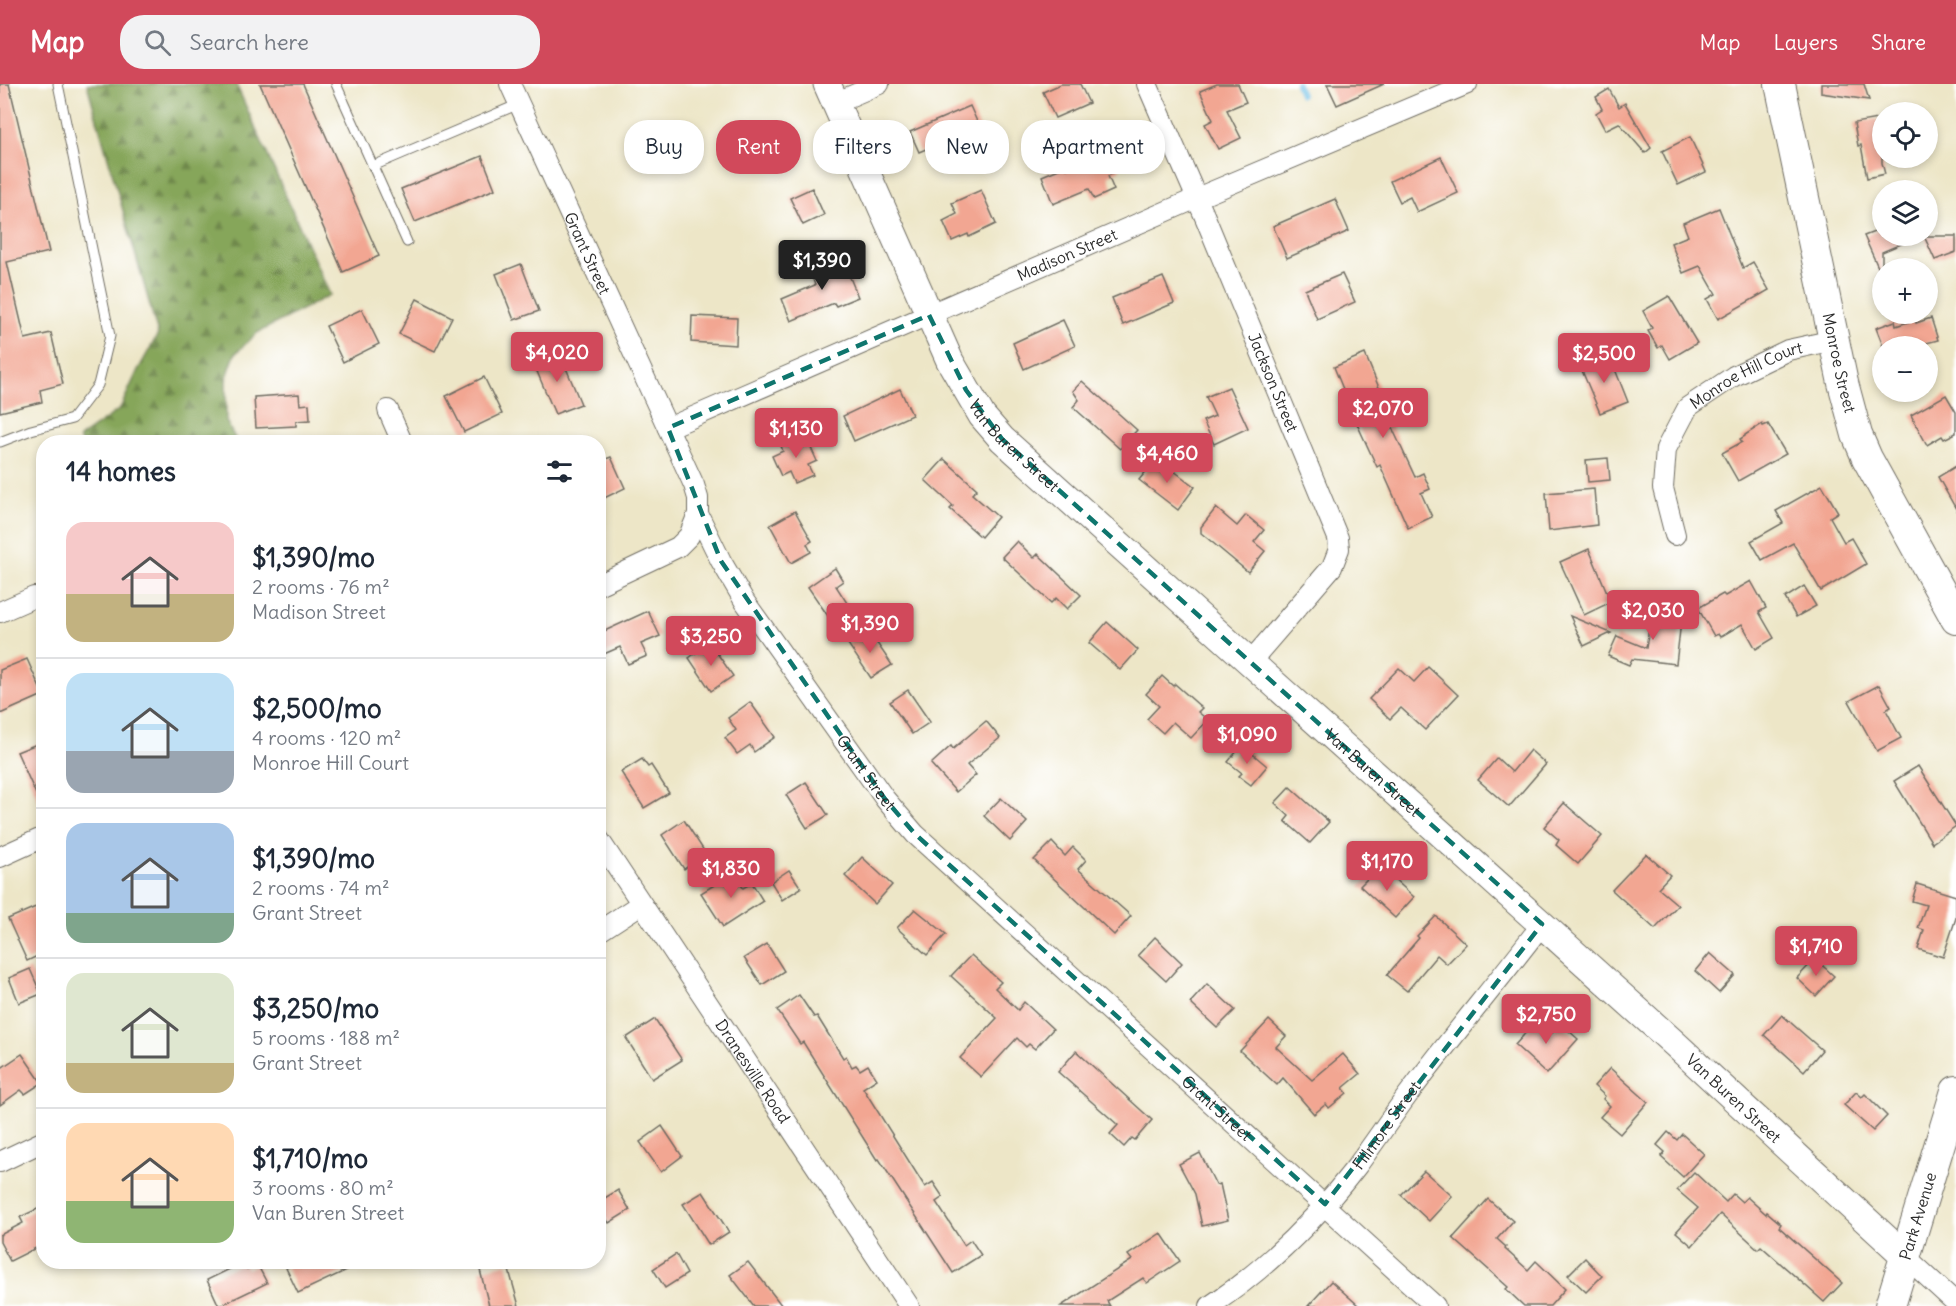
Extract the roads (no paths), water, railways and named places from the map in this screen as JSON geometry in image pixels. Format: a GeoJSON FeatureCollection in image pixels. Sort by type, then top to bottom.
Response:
{"type":"FeatureCollection","features":[{"type":"Feature","properties":{"kind":"main road","name":"Monroe Street"},"geometry":{"type":"LineString","coordinates":[[1780,84],[1851,414],[1866,458],[1956,619]]}},
{"type":"Feature","properties":{"kind":"main road","name":"Park Avenue"},"geometry":{"type":"LineString","coordinates":[[1890,1306],[1956,1091]]}},
{"type":"Feature","properties":{"kind":"street","name":"Grant Street"},"geometry":{"type":"LineString","coordinates":[[510,84],[694,485],[698,498],[698,514],[721,561],[745,602],[885,799],[915,834],[1435,1306]]}},
{"type":"Feature","properties":{"kind":"street"},"geometry":{"type":"LineString","coordinates":[[831,94],[879,84]]}},
{"type":"Feature","properties":{"kind":"street","name":"Jackson Street"},"geometry":{"type":"LineString","coordinates":[[1147,84],[1197,198],[1338,538],[1339,549],[1332,567],[1250,662]]}},
{"type":"Feature","properties":{"kind":"street","name":"Madison Street"},"geometry":{"type":"LineString","coordinates":[[668,428],[1463,85]]}},
{"type":"Feature","properties":{"kind":"street","name":"Van Buren Street"},"geometry":{"type":"LineString","coordinates":[[831,94],[950,361],[982,416],[1002,439],[1542,924],[1956,1303]]}},
{"type":"Feature","properties":{"kind":"street","name":"Monroe Hill Court"},"geometry":{"type":"LineString","coordinates":[[1675,535],[1663,488],[1666,449],[1688,407],[1734,376],[1788,350],[1834,340]]}},
{"type":"Feature","properties":{"kind":"street"},"geometry":{"type":"LineString","coordinates":[[388,410],[399,435]]}},
{"type":"Feature","properties":{"kind":"street"},"geometry":{"type":"LineString","coordinates":[[606,581],[678,548],[689,536],[698,514]]}},
{"type":"Feature","properties":{"kind":"street"},"geometry":{"type":"LineString","coordinates":[[0,612],[34,597]]}},
{"type":"Feature","properties":{"kind":"street"},"geometry":{"type":"LineString","coordinates":[[0,857],[36,841]]}},
{"type":"Feature","properties":{"kind":"street","name":"Dranesville Road"},"geometry":{"type":"LineString","coordinates":[[606,850],[909,1306]]}},
{"type":"Feature","properties":{"kind":"street"},"geometry":{"type":"LineString","coordinates":[[606,927],[642,903]]}},
{"type":"Feature","properties":{"kind":"street","name":"Fillmore Street"},"geometry":{"type":"LineString","coordinates":[[1210,1306],[1274,1256],[1325,1204],[1356,1167],[1408,1095],[1542,924]]}},
{"type":"Feature","properties":{"kind":"street"},"geometry":{"type":"LineString","coordinates":[[0,1162],[36,1145]]}},
{"type":"Feature","properties":{"kind":"lane"},"geometry":{"type":"LineString","coordinates":[[0,442],[31,430],[72,419],[98,385],[110,336],[58,84]]}},
{"type":"Feature","properties":{"kind":"lane"},"geometry":{"type":"LineString","coordinates":[[336,84],[407,242]]}},
{"type":"Feature","properties":{"kind":"lane"},"geometry":{"type":"LineString","coordinates":[[373,166],[519,104]]}},
{"type":"Feature","properties":{"kind":"waterway"},"geometry":{"type":"LineString","coordinates":[[1297,84],[1301,95]]}}]}
